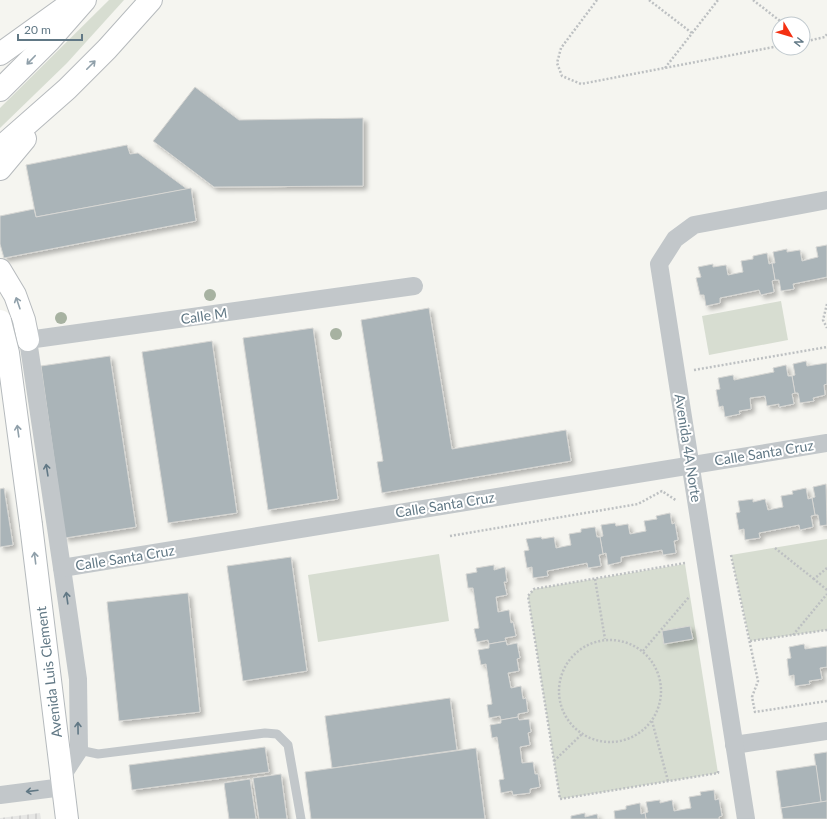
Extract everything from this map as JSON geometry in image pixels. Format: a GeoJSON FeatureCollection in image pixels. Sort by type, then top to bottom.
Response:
{"type":"FeatureCollection","features":[{"type":"Feature","properties":{"kind":"main road"},"geometry":{"type":"LineString","coordinates":[[0,54],[75,0]]}},
{"type":"Feature","properties":{"kind":"main road"},"geometry":{"type":"LineString","coordinates":[[0,90],[49,41],[85,0]]}},
{"type":"Feature","properties":{"kind":"main road"},"geometry":{"type":"LineString","coordinates":[[0,148],[67,89],[107,49],[151,0]]}},
{"type":"Feature","properties":{"kind":"main road"},"geometry":{"type":"LineString","coordinates":[[0,169],[67,89]]}},
{"type":"Feature","properties":{"kind":"main road"},"geometry":{"type":"LineString","coordinates":[[0,270],[15,295],[24,320],[28,340]]}},
{"type":"Feature","properties":{"kind":"main road","name":"Avenida Luis Clement"},"geometry":{"type":"LineString","coordinates":[[0,321],[8,353],[31,525],[67,819]]}},
{"type":"Feature","properties":{"kind":"street","name":"Avenida 4A Norte"},"geometry":{"type":"LineString","coordinates":[[746,819],[659,264],[675,239],[694,225],[827,200]]}},
{"type":"Feature","properties":{"kind":"street","name":"Calle M"},"geometry":{"type":"LineString","coordinates":[[28,340],[414,286]]}},
{"type":"Feature","properties":{"kind":"street"},"geometry":{"type":"LineString","coordinates":[[0,332],[13,328],[28,340],[78,679],[79,750],[62,782],[0,795]]}},
{"type":"Feature","properties":{"kind":"street","name":"Calle Santa Cruz"},"geometry":{"type":"LineString","coordinates":[[62,568],[827,443]]}},
{"type":"Feature","properties":{"kind":"street"},"geometry":{"type":"LineString","coordinates":[[734,745],[827,731]]}},
{"type":"Feature","properties":{"kind":"lane"},"geometry":{"type":"LineString","coordinates":[[79,750],[98,754],[265,733],[277,734],[288,745],[301,819]]}},
{"type":"Feature","properties":{"kind":"path"},"geometry":{"type":"LineString","coordinates":[[597,0],[561,48],[557,63],[562,76],[581,84],[771,48]]}},
{"type":"Feature","properties":{"kind":"path"},"geometry":{"type":"LineString","coordinates":[[649,0],[692,33]]}},
{"type":"Feature","properties":{"kind":"path"},"geometry":{"type":"LineString","coordinates":[[665,68],[718,0]]}},
{"type":"Feature","properties":{"kind":"path"},"geometry":{"type":"LineString","coordinates":[[752,0],[773,16]]}},
{"type":"Feature","properties":{"kind":"path"},"geometry":{"type":"LineString","coordinates":[[811,40],[825,37],[827,34]]}},
{"type":"Feature","properties":{"kind":"path"},"geometry":{"type":"LineString","coordinates":[[827,304],[823,320],[827,328]]}},
{"type":"Feature","properties":{"kind":"path"},"geometry":{"type":"LineString","coordinates":[[676,373],[827,347]]}},
{"type":"Feature","properties":{"kind":"path"},"geometry":{"type":"LineString","coordinates":[[450,536],[638,504],[662,491],[681,505]]}},
{"type":"Feature","properties":{"kind":"path"},"geometry":{"type":"LineString","coordinates":[[775,548],[827,590]]}},
{"type":"Feature","properties":{"kind":"path"},"geometry":{"type":"LineString","coordinates":[[732,555],[758,681],[752,697],[755,712],[827,701]]}},
{"type":"Feature","properties":{"kind":"path"},"geometry":{"type":"LineString","coordinates":[[686,558],[685,564],[534,589],[528,596],[560,799],[718,773],[717,766]]}},
{"type":"Feature","properties":{"kind":"path"},"geometry":{"type":"LineString","coordinates":[[814,579],[827,568]]}},
{"type":"Feature","properties":{"kind":"path"},"geometry":{"type":"LineString","coordinates":[[595,579],[605,639]]}},
{"type":"Feature","properties":{"kind":"path"},"geometry":{"type":"LineString","coordinates":[[689,590],[691,605]]}},
{"type":"Feature","properties":{"kind":"path"},"geometry":{"type":"LineString","coordinates":[[793,635],[827,594]]}},
{"type":"Feature","properties":{"kind":"path"},"geometry":{"type":"LineString","coordinates":[[643,651],[689,597]]}},
{"type":"Feature","properties":{"kind":"path"},"geometry":{"type":"LineString","coordinates":[[750,641],[827,630]]}},
{"type":"Feature","properties":{"kind":"path"},"geometry":{"type":"LineString","coordinates":[[605,639],[619,640],[632,644],[643,651],[654,662],[660,676],[662,692],[659,707],[652,721],[641,732],[627,739],[611,742],[596,740],[582,734],[569,722],[561,707],[559,690],[562,673],[571,658],[584,647],[605,639]]}},
{"type":"Feature","properties":{"kind":"path"},"geometry":{"type":"LineString","coordinates":[[652,721],[668,781]]}},
{"type":"Feature","properties":{"kind":"path"},"geometry":{"type":"LineString","coordinates":[[554,761],[582,734]]}},
{"type":"Feature","properties":{"kind":"shaded area"},"geometry":{"type":"Polygon","coordinates":[[[109,0],[124,0],[67,63],[0,128],[0,108],[109,0]]]}},
{"type":"Feature","properties":{"kind":"shaded area"},"geometry":{"type":"Polygon","coordinates":[[[781,301],[788,340],[709,355],[702,316],[781,301]]]}},
{"type":"Feature","properties":{"kind":"shaded area"},"geometry":{"type":"Polygon","coordinates":[[[827,539],[827,630],[750,641],[731,555],[827,539]]]}},
{"type":"Feature","properties":{"kind":"shaded area"},"geometry":{"type":"Polygon","coordinates":[[[439,554],[449,621],[318,642],[308,575],[439,554]]]}},
{"type":"Feature","properties":{"kind":"shaded area"},"geometry":{"type":"Polygon","coordinates":[[[685,564],[718,773],[560,799],[528,596],[534,589],[685,564]]]}},
{"type":"Feature","properties":{"kind":"shaded area"},"geometry":{"type":"Polygon","coordinates":[[[40,813],[41,819],[0,819],[0,818],[40,813]]]}},
{"type":"Feature","properties":{"kind":"building"},"geometry":{"type":"Polygon","coordinates":[[[195,87],[239,120],[363,118],[363,186],[214,187],[153,141],[195,87]]]}},
{"type":"Feature","properties":{"kind":"building"},"geometry":{"type":"Polygon","coordinates":[[[127,145],[130,154],[138,153],[187,189],[36,217],[26,165],[127,145]]]}},
{"type":"Feature","properties":{"kind":"building"},"geometry":{"type":"Polygon","coordinates":[[[191,188],[196,221],[4,258],[0,244],[0,216],[34,209],[36,217],[191,188]]]}},
{"type":"Feature","properties":{"kind":"building"},"geometry":{"type":"Polygon","coordinates":[[[827,245],[827,277],[793,284],[794,289],[781,291],[779,280],[775,280],[772,263],[775,263],[773,252],[787,249],[787,252],[800,250],[802,261],[818,257],[816,247],[827,245]]]}},
{"type":"Feature","properties":{"kind":"building"},"geometry":{"type":"Polygon","coordinates":[[[767,253],[769,264],[772,263],[775,280],[772,281],[774,292],[761,295],[759,290],[720,298],[720,303],[706,306],[704,295],[700,295],[696,278],[701,277],[698,267],[713,264],[713,267],[726,265],[728,275],[743,272],[741,261],[753,259],[753,256],[767,253]]]}},
{"type":"Feature","properties":{"kind":"building"},"geometry":{"type":"Polygon","coordinates":[[[429,308],[452,449],[566,430],[571,461],[382,493],[377,462],[383,461],[361,320],[429,308]]]}},
{"type":"Feature","properties":{"kind":"building"},"geometry":{"type":"Polygon","coordinates":[[[313,328],[338,499],[268,510],[243,338],[313,328]]]}},
{"type":"Feature","properties":{"kind":"building"},"geometry":{"type":"Polygon","coordinates":[[[212,341],[237,513],[168,523],[142,352],[212,341]]]}},
{"type":"Feature","properties":{"kind":"building"},"geometry":{"type":"Polygon","coordinates":[[[110,356],[136,527],[65,538],[41,366],[110,356]]]}},
{"type":"Feature","properties":{"kind":"building"},"geometry":{"type":"Polygon","coordinates":[[[806,361],[807,366],[827,363],[827,384],[824,385],[825,395],[813,398],[814,401],[800,403],[798,393],[795,393],[792,376],[795,375],[793,364],[806,361]]]}},
{"type":"Feature","properties":{"kind":"building"},"geometry":{"type":"Polygon","coordinates":[[[786,365],[788,376],[792,376],[795,393],[792,394],[794,404],[779,407],[779,404],[767,406],[765,396],[750,398],[751,409],[739,411],[740,414],[725,417],[723,406],[719,407],[716,390],[720,389],[718,378],[733,375],[734,380],[774,372],[773,368],[786,365]]]}},
{"type":"Feature","properties":{"kind":"building"},"geometry":{"type":"Polygon","coordinates":[[[826,484],[827,525],[820,526],[818,515],[815,515],[812,498],[815,497],[813,487],[826,484]]]}},
{"type":"Feature","properties":{"kind":"building"},"geometry":{"type":"Polygon","coordinates":[[[4,488],[13,545],[0,547],[0,489],[4,488]]]}},
{"type":"Feature","properties":{"kind":"building"},"geometry":{"type":"Polygon","coordinates":[[[806,488],[808,499],[812,498],[815,515],[811,516],[813,527],[800,530],[799,525],[759,533],[760,538],[745,540],[744,529],[739,530],[736,513],[740,512],[738,501],[753,499],[753,502],[765,499],[768,510],[783,507],[781,496],[793,494],[792,491],[806,488]]]}},
{"type":"Feature","properties":{"kind":"building"},"geometry":{"type":"Polygon","coordinates":[[[670,513],[672,524],[675,523],[678,540],[674,541],[676,553],[663,555],[662,550],[621,557],[621,562],[608,565],[606,553],[603,554],[600,537],[603,536],[601,525],[615,523],[616,526],[628,524],[630,534],[646,531],[644,521],[657,519],[656,516],[670,513]]]}},
{"type":"Feature","properties":{"kind":"building"},"geometry":{"type":"Polygon","coordinates":[[[595,527],[597,537],[600,537],[603,554],[599,555],[601,566],[588,568],[587,563],[547,571],[548,576],[533,578],[532,567],[527,568],[524,551],[529,550],[526,539],[554,537],[556,548],[571,545],[569,534],[581,532],[581,529],[595,527]]]}},
{"type":"Feature","properties":{"kind":"building"},"geometry":{"type":"Polygon","coordinates":[[[291,557],[307,671],[243,681],[227,566],[291,557]]]}},
{"type":"Feature","properties":{"kind":"building"},"geometry":{"type":"Polygon","coordinates":[[[494,565],[494,570],[505,567],[507,582],[504,582],[507,595],[496,597],[498,612],[509,610],[511,623],[513,622],[516,636],[505,638],[506,641],[489,644],[488,640],[477,642],[474,629],[479,628],[473,588],[468,588],[466,574],[477,572],[476,568],[494,565]]]}},
{"type":"Feature","properties":{"kind":"building"},"geometry":{"type":"Polygon","coordinates":[[[188,593],[200,712],[119,721],[107,602],[188,593]]]}},
{"type":"Feature","properties":{"kind":"building"},"geometry":{"type":"Polygon","coordinates":[[[690,626],[693,639],[664,644],[662,631],[690,626]]]}},
{"type":"Feature","properties":{"kind":"building"},"geometry":{"type":"Polygon","coordinates":[[[506,641],[507,645],[517,643],[520,658],[517,659],[519,671],[508,673],[511,688],[521,686],[523,699],[526,698],[528,712],[518,714],[518,717],[501,720],[500,716],[489,718],[487,705],[492,704],[486,664],[481,665],[478,650],[489,648],[489,644],[506,641]]]}},
{"type":"Feature","properties":{"kind":"building"},"geometry":{"type":"Polygon","coordinates":[[[804,644],[805,649],[827,646],[827,667],[820,668],[822,679],[809,681],[810,684],[795,686],[794,675],[789,676],[787,659],[791,658],[789,647],[804,644]]]}},
{"type":"Feature","properties":{"kind":"building"},"geometry":{"type":"Polygon","coordinates":[[[450,698],[457,750],[332,768],[325,716],[450,698]]]}},
{"type":"Feature","properties":{"kind":"building"},"geometry":{"type":"Polygon","coordinates":[[[518,717],[519,720],[529,719],[531,732],[528,733],[530,745],[520,747],[522,763],[533,762],[535,774],[538,774],[540,787],[530,789],[530,793],[513,795],[512,791],[501,793],[499,780],[504,779],[497,737],[492,738],[490,725],[501,723],[501,720],[518,717]]]}},
{"type":"Feature","properties":{"kind":"building"},"geometry":{"type":"Polygon","coordinates":[[[265,747],[269,772],[132,790],[129,765],[265,747]]]}},
{"type":"Feature","properties":{"kind":"building"},"geometry":{"type":"Polygon","coordinates":[[[476,748],[485,819],[311,819],[305,772],[476,748]]]}},
{"type":"Feature","properties":{"kind":"building"},"geometry":{"type":"Polygon","coordinates":[[[827,752],[827,801],[821,802],[814,754],[827,752]]]}},
{"type":"Feature","properties":{"kind":"building"},"geometry":{"type":"Polygon","coordinates":[[[816,765],[821,802],[781,808],[776,771],[816,765]]]}},
{"type":"Feature","properties":{"kind":"building"},"geometry":{"type":"Polygon","coordinates":[[[281,774],[287,819],[259,819],[253,778],[281,774]]]}},
{"type":"Feature","properties":{"kind":"building"},"geometry":{"type":"Polygon","coordinates":[[[250,779],[256,819],[229,819],[224,783],[250,779]]]}},
{"type":"Feature","properties":{"kind":"building"},"geometry":{"type":"Polygon","coordinates":[[[714,790],[715,800],[719,799],[722,816],[719,817],[719,819],[646,819],[645,813],[648,812],[646,802],[660,800],[660,803],[672,800],[674,811],[691,808],[689,797],[701,795],[700,792],[714,790]]]}},
{"type":"Feature","properties":{"kind":"building"},"geometry":{"type":"Polygon","coordinates":[[[827,801],[827,819],[783,819],[781,808],[827,801]]]}},
{"type":"Feature","properties":{"kind":"building"},"geometry":{"type":"Polygon","coordinates":[[[640,803],[641,814],[645,813],[646,819],[615,819],[614,811],[626,809],[626,806],[640,803]]]}},
{"type":"Feature","properties":{"kind":"building"},"geometry":{"type":"Polygon","coordinates":[[[585,813],[585,817],[597,814],[598,819],[571,819],[571,816],[585,813]]]}}]}
